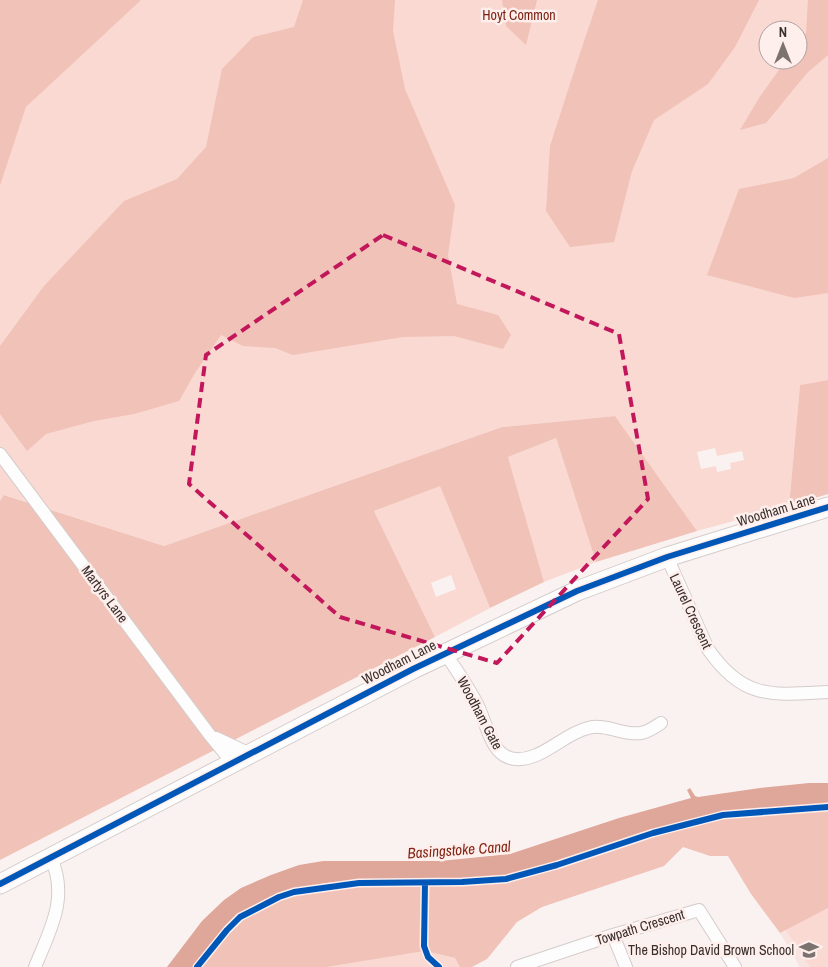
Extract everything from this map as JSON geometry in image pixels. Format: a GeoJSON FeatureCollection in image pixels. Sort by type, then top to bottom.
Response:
{"type":"FeatureCollection","features":[{"type":"Feature","properties":{"kind":"main road","name":"Woodham Lane"},"geometry":{"type":"LineString","coordinates":[[0,884],[240,758],[446,653],[577,591],[667,557],[828,507]]}},
{"type":"Feature","properties":{"kind":"street","name":"Martyrs Lane"},"geometry":{"type":"LineString","coordinates":[[0,454],[209,734],[240,758]]}},
{"type":"Feature","properties":{"kind":"street","name":"Laurel Crescent"},"geometry":{"type":"LineString","coordinates":[[667,557],[708,649],[729,674],[751,688],[776,694],[828,692]]}},
{"type":"Feature","properties":{"kind":"street","name":"Woodham Gate"},"geometry":{"type":"LineString","coordinates":[[446,653],[477,702],[496,748],[511,759],[534,756],[575,732],[591,727],[608,727],[633,734],[642,733],[661,723]]}},
{"type":"Feature","properties":{"kind":"street","name":"Martyrs Lane"},"geometry":{"type":"LineString","coordinates":[[209,734],[240,758]]}},
{"type":"Feature","properties":{"kind":"street"},"geometry":{"type":"LineString","coordinates":[[35,967],[51,928],[58,904],[58,879],[51,858]]}},
{"type":"Feature","properties":{"kind":"street","name":"Towpath Crescent"},"geometry":{"type":"LineString","coordinates":[[517,967],[612,935],[699,910],[736,967]]}},
{"type":"Feature","properties":{"kind":"street"},"geometry":{"type":"LineString","coordinates":[[612,935],[626,967]]}},
{"type":"Feature","properties":{"kind":"highlighted area"},"geometry":{"type":"Polygon","coordinates":[[[383,235],[619,334],[648,499],[497,663],[340,617],[189,484],[206,355],[383,235]]]}},
{"type":"Feature","properties":{"kind":"shaded area","name":"Basingstoke Canal"},"geometry":{"type":"Polygon","coordinates":[[[809,783],[828,783],[828,805],[722,813],[652,831],[521,874],[449,880],[339,882],[304,887],[270,898],[239,916],[220,934],[193,967],[167,967],[202,921],[224,900],[241,888],[299,865],[323,861],[440,861],[510,854],[619,818],[691,798],[687,790],[690,788],[695,796],[698,797],[809,783]]]}},
{"type":"Feature","properties":{"kind":"shaded area","name":"The Bishop David Brown School"},"geometry":{"type":"Polygon","coordinates":[[[828,908],[828,967],[800,967],[780,933],[828,908]]]}},
{"type":"Feature","properties":{"kind":"green space"},"geometry":{"type":"Polygon","coordinates":[[[0,0],[141,0],[26,107],[0,186],[0,0]]]}},
{"type":"Feature","properties":{"kind":"green space"},"geometry":{"type":"Polygon","coordinates":[[[139,0],[828,0],[828,380],[800,385],[789,506],[697,531],[615,416],[502,427],[164,546],[5,495],[0,501],[0,186],[26,107],[139,0]],[[715,448],[697,452],[701,469],[716,466],[717,472],[731,469],[730,463],[744,460],[742,451],[717,456],[715,448]]]}},
{"type":"Feature","properties":{"kind":"green space"},"geometry":{"type":"Polygon","coordinates":[[[303,0],[395,0],[393,31],[405,89],[455,205],[448,255],[457,304],[498,315],[511,335],[503,349],[454,336],[403,337],[293,355],[275,348],[243,346],[221,335],[195,373],[179,401],[134,414],[94,421],[46,434],[27,451],[0,414],[0,346],[44,286],[124,201],[177,179],[206,147],[222,69],[253,37],[294,27],[303,0]]]}},
{"type":"Feature","properties":{"kind":"green space","name":"Hoyt Common"},"geometry":{"type":"Polygon","coordinates":[[[502,0],[537,0],[526,45],[506,26],[502,0]]]}},
{"type":"Feature","properties":{"kind":"green space"},"geometry":{"type":"Polygon","coordinates":[[[598,0],[759,0],[735,47],[708,84],[654,120],[632,171],[614,242],[570,247],[546,211],[550,146],[598,0]]]}},
{"type":"Feature","properties":{"kind":"green space"},"geometry":{"type":"Polygon","coordinates":[[[808,0],[828,0],[828,55],[807,73],[766,123],[740,130],[779,70],[808,70],[808,0]]]}},
{"type":"Feature","properties":{"kind":"green space"},"geometry":{"type":"Polygon","coordinates":[[[828,158],[828,293],[794,298],[707,275],[739,189],[794,178],[828,158]]]}},
{"type":"Feature","properties":{"kind":"green space"},"geometry":{"type":"Polygon","coordinates":[[[828,380],[828,494],[789,506],[800,385],[828,380]]]}},
{"type":"Feature","properties":{"kind":"green space"},"geometry":{"type":"Polygon","coordinates":[[[615,416],[697,531],[596,562],[556,438],[508,457],[544,582],[490,608],[440,486],[374,511],[435,637],[0,860],[0,501],[4,495],[164,546],[502,427],[615,416]]]}},
{"type":"Feature","properties":{"kind":"green space"},"geometry":{"type":"Polygon","coordinates":[[[556,438],[596,562],[544,582],[508,457],[556,438]]]}},
{"type":"Feature","properties":{"kind":"green space"},"geometry":{"type":"Polygon","coordinates":[[[440,485],[490,608],[435,637],[374,511],[440,485]],[[451,575],[431,583],[436,597],[456,589],[451,575]]]}},
{"type":"Feature","properties":{"kind":"green space"},"geometry":{"type":"Polygon","coordinates":[[[828,809],[828,908],[780,933],[751,894],[728,856],[710,856],[683,847],[664,866],[542,907],[517,922],[487,959],[472,967],[460,967],[455,958],[425,951],[327,967],[199,967],[234,925],[244,917],[267,904],[309,890],[365,884],[451,884],[508,880],[652,835],[696,824],[761,814],[828,809]]]}},
{"type":"Feature","properties":{"kind":"green space","name":"The Bishop David Brown School"},"geometry":{"type":"Polygon","coordinates":[[[828,908],[828,967],[810,967],[785,929],[828,908]]]}},
{"type":"Feature","properties":{"kind":"green space"},"geometry":{"type":"Polygon","coordinates":[[[425,951],[455,958],[460,967],[327,967],[425,951]]]}},
{"type":"Feature","properties":{"kind":"cycle path"},"geometry":{"type":"LineString","coordinates":[[0,884],[413,669],[577,591],[667,557],[828,507]]}},
{"type":"Feature","properties":{"kind":"cycle path"},"geometry":{"type":"LineString","coordinates":[[197,967],[240,917],[279,897],[294,892],[359,883],[462,882],[506,879],[557,865],[653,833],[723,815],[828,807]]}},
{"type":"Feature","properties":{"kind":"cycle path"},"geometry":{"type":"LineString","coordinates":[[425,883],[424,946],[428,957],[439,967]]}},
{"type":"Feature","properties":{"kind":"place","name":"The Bishop David Brown School"},"geometry":{"type":"Point","coordinates":[809,950]}}]}
